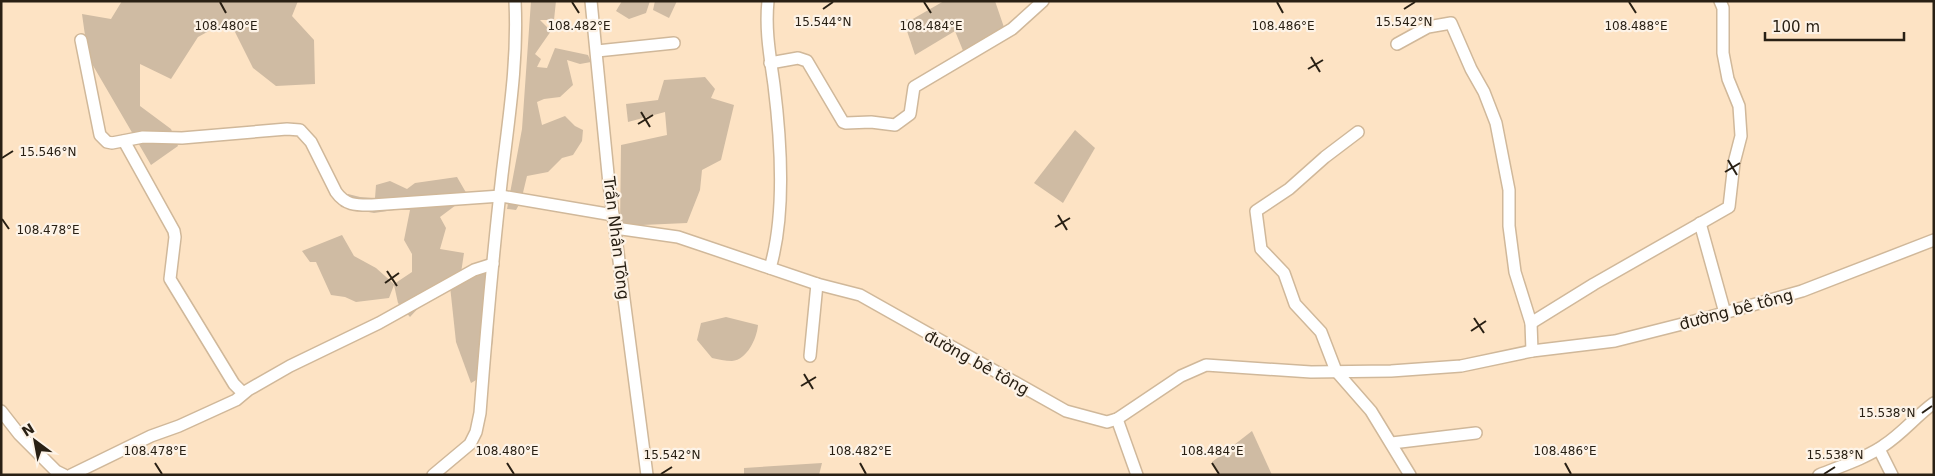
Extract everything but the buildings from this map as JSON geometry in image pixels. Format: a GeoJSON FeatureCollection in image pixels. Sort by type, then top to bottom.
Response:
{"type":"FeatureCollection","features":[{"type":"Feature","properties":{"kind":"street"},"geometry":{"type":"LineString","coordinates":[[433,475],[470,444],[476,432],[480,413],[493,264],[516,49],[515,1]]}},
{"type":"Feature","properties":{"kind":"street","name":"Trần Nhân Tông"},"geometry":{"type":"LineString","coordinates":[[591,1],[613,215],[647,475]]}},
{"type":"Feature","properties":{"kind":"street"},"geometry":{"type":"LineString","coordinates":[[768,1],[766,37],[777,115],[779,176],[777,239],[770,268]]}},
{"type":"Feature","properties":{"kind":"street"},"geometry":{"type":"LineString","coordinates":[[770,63],[798,58],[807,61],[843,122],[871,122],[895,126],[910,114],[914,87],[1012,29],[1043,1]]}},
{"type":"Feature","properties":{"kind":"street"},"geometry":{"type":"LineString","coordinates":[[1531,322],[1729,207],[1734,163],[1741,136],[1739,106],[1728,79],[1723,52],[1722,8],[1720,1]]}},
{"type":"Feature","properties":{"kind":"street"},"geometry":{"type":"LineString","coordinates":[[1398,44],[1428,27],[1451,23],[1471,69],[1484,92],[1496,123],[1509,190],[1509,226],[1515,272],[1531,322],[1532,351]]}},
{"type":"Feature","properties":{"kind":"street"},"geometry":{"type":"LineString","coordinates":[[81,40],[100,135],[107,142],[143,137],[182,138],[287,129],[300,130],[311,142],[336,192],[341,198],[351,204],[372,205],[501,196],[613,215]]}},
{"type":"Feature","properties":{"kind":"street"},"geometry":{"type":"LineString","coordinates":[[597,51],[674,43]]}},
{"type":"Feature","properties":{"kind":"street"},"geometry":{"type":"LineString","coordinates":[[1358,132],[1325,157],[1289,189],[1256,210],[1261,249],[1284,273],[1295,304],[1320,332],[1336,371],[1371,411],[1410,475]]}},
{"type":"Feature","properties":{"kind":"street"},"geometry":{"type":"LineString","coordinates":[[124,141],[174,231],[170,279],[234,384],[244,393]]}},
{"type":"Feature","properties":{"kind":"street"},"geometry":{"type":"LineString","coordinates":[[1700,223],[1725,313]]}},
{"type":"Feature","properties":{"kind":"street","name":"đường bê tông"},"geometry":{"type":"LineString","coordinates":[[615,228],[678,237],[817,284],[860,295],[1066,411],[1106,422],[1117,419],[1181,376],[1206,365],[1311,372],[1391,371],[1462,366],[1532,351],[1615,341],[1802,291],[1934,240]]}},
{"type":"Feature","properties":{"kind":"street"},"geometry":{"type":"LineString","coordinates":[[71,475],[151,436],[236,400],[244,393],[290,366],[379,323],[474,270],[493,264]]}},
{"type":"Feature","properties":{"kind":"street"},"geometry":{"type":"LineString","coordinates":[[810,356],[817,284]]}},
{"type":"Feature","properties":{"kind":"street"},"geometry":{"type":"LineString","coordinates":[[1819,475],[1879,449],[1934,403]]}},
{"type":"Feature","properties":{"kind":"street"},"geometry":{"type":"LineString","coordinates":[[1,412],[19,434],[56,471],[64,475]]}},
{"type":"Feature","properties":{"kind":"street"},"geometry":{"type":"LineString","coordinates":[[1117,419],[1138,475]]}},
{"type":"Feature","properties":{"kind":"street"},"geometry":{"type":"LineString","coordinates":[[1392,443],[1476,433]]}},
{"type":"Feature","properties":{"kind":"street"},"geometry":{"type":"LineString","coordinates":[[1879,449],[1892,475]]}},
{"type":"Feature","properties":{"kind":"shaded area"},"geometry":{"type":"Polygon","coordinates":[[[122,1],[298,1],[292,16],[314,40],[315,84],[276,86],[253,68],[229,20],[198,37],[171,79],[140,64],[140,106],[171,129],[178,146],[151,165],[88,57],[82,14],[111,19],[122,1]]]}},
{"type":"Feature","properties":{"kind":"shaded area"},"geometry":{"type":"Polygon","coordinates":[[[531,1],[556,1],[554,20],[540,20],[551,31],[535,54],[541,59],[537,67],[547,68],[555,48],[588,55],[591,62],[580,64],[567,60],[573,85],[560,97],[537,102],[542,125],[565,116],[575,126],[583,130],[582,141],[573,155],[562,158],[548,172],[527,176],[521,201],[516,210],[507,209],[522,129],[531,1]]]}},
{"type":"Feature","properties":{"kind":"shaded area"},"geometry":{"type":"Polygon","coordinates":[[[622,1],[650,1],[646,13],[629,19],[616,11],[622,1]]]}},
{"type":"Feature","properties":{"kind":"shaded area"},"geometry":{"type":"Polygon","coordinates":[[[655,1],[677,1],[669,18],[653,10],[655,1]]]}},
{"type":"Feature","properties":{"kind":"shaded area"},"geometry":{"type":"Polygon","coordinates":[[[944,1],[995,1],[1007,36],[966,58],[955,31],[915,55],[903,19],[911,20],[944,1]]]}},
{"type":"Feature","properties":{"kind":"shaded area"},"geometry":{"type":"Polygon","coordinates":[[[705,77],[715,89],[711,98],[734,105],[721,160],[702,170],[700,190],[687,223],[620,226],[621,145],[667,135],[665,112],[628,122],[626,104],[658,100],[664,80],[705,77]]]}},
{"type":"Feature","properties":{"kind":"shaded area"},"geometry":{"type":"Polygon","coordinates":[[[1075,130],[1095,148],[1063,203],[1034,183],[1075,130]]]}},
{"type":"Feature","properties":{"kind":"shaded area"},"geometry":{"type":"Polygon","coordinates":[[[457,177],[468,196],[440,217],[446,228],[440,249],[464,253],[461,273],[421,305],[410,317],[398,303],[394,285],[389,298],[356,302],[345,297],[331,295],[316,262],[310,262],[302,251],[342,235],[354,256],[376,268],[394,284],[412,272],[412,254],[404,240],[410,210],[374,213],[341,207],[337,200],[348,194],[375,198],[376,185],[390,181],[407,189],[415,183],[457,177]]]}},
{"type":"Feature","properties":{"kind":"shaded area"},"geometry":{"type":"Polygon","coordinates":[[[496,262],[493,341],[485,375],[471,383],[456,342],[450,286],[496,262]]]}},
{"type":"Feature","properties":{"kind":"shaded area"},"geometry":{"type":"Polygon","coordinates":[[[726,317],[758,325],[756,336],[747,353],[732,361],[712,358],[697,340],[701,323],[726,317]]]}},
{"type":"Feature","properties":{"kind":"shaded area"},"geometry":{"type":"Polygon","coordinates":[[[1252,431],[1272,475],[1220,475],[1212,462],[1252,431]]]}},
{"type":"Feature","properties":{"kind":"shaded area"},"geometry":{"type":"Polygon","coordinates":[[[822,463],[819,475],[744,475],[744,468],[822,463]]]}}]}
